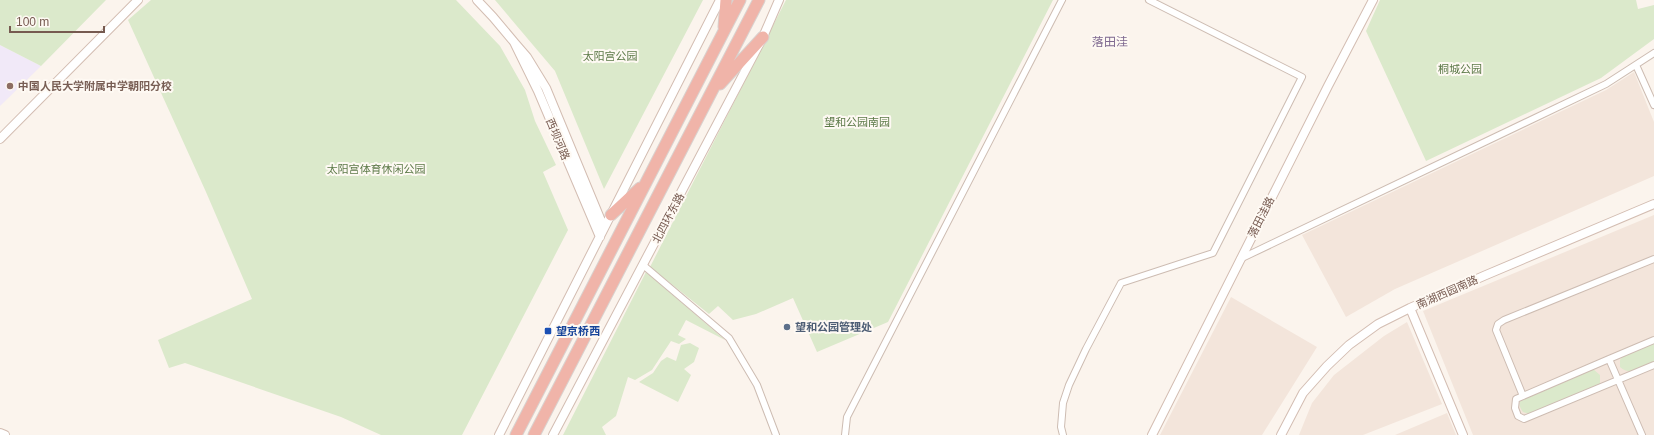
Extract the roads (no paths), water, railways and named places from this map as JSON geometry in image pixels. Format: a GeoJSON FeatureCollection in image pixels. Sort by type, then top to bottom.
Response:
{"type":"FeatureCollection","features":[{"type":"Feature","properties":{"kind":"highway"},"geometry":{"type":"LineString","coordinates":[[723,33],[726,0]]}},
{"type":"Feature","properties":{"kind":"highway"},"geometry":{"type":"LineString","coordinates":[[516,435],[740,0]]}},
{"type":"Feature","properties":{"kind":"highway","name":"北四环东路"},"geometry":{"type":"LineString","coordinates":[[534,435],[759,0]]}},
{"type":"Feature","properties":{"kind":"highway"},"geometry":{"type":"LineString","coordinates":[[710,95],[763,37]]}},
{"type":"Feature","properties":{"kind":"highway"},"geometry":{"type":"LineString","coordinates":[[611,214],[646,182]]}},
{"type":"Feature","properties":{"kind":"street"},"geometry":{"type":"LineString","coordinates":[[0,139],[138,0]]}},
{"type":"Feature","properties":{"kind":"street","name":"西坝河路"},"geometry":{"type":"LineString","coordinates":[[477,0],[527,57],[546,88],[604,228]]}},
{"type":"Feature","properties":{"kind":"street"},"geometry":{"type":"LineString","coordinates":[[499,435],[720,0]]}},
{"type":"Feature","properties":{"kind":"street","name":"北四环东路"},"geometry":{"type":"LineString","coordinates":[[553,435],[763,37],[779,0]]}},
{"type":"Feature","properties":{"kind":"street"},"geometry":{"type":"LineString","coordinates":[[845,435],[847,417],[1062,0]]}},
{"type":"Feature","properties":{"kind":"street"},"geometry":{"type":"LineString","coordinates":[[1063,435],[1061,427],[1062,402],[1086,349],[1121,283],[1213,253],[1302,77],[1149,0]]}},
{"type":"Feature","properties":{"kind":"street","name":"落田洼路"},"geometry":{"type":"LineString","coordinates":[[1152,435],[1240,259],[1373,0]]}},
{"type":"Feature","properties":{"kind":"street","name":"西坝河路"},"geometry":{"type":"LineString","coordinates":[[514,42],[538,91],[600,237]]}},
{"type":"Feature","properties":{"kind":"street"},"geometry":{"type":"LineString","coordinates":[[1240,259],[1606,84],[1654,53]]}},
{"type":"Feature","properties":{"kind":"street"},"geometry":{"type":"LineString","coordinates":[[1636,65],[1654,105]]}},
{"type":"Feature","properties":{"kind":"street","name":"南湖西园南路"},"geometry":{"type":"LineString","coordinates":[[1281,435],[1303,393],[1348,345],[1378,324],[1410,308],[1654,204]]}},
{"type":"Feature","properties":{"kind":"street"},"geometry":{"type":"LineString","coordinates":[[1523,396],[1496,330],[1498,324],[1504,320],[1654,259]]}},
{"type":"Feature","properties":{"kind":"street"},"geometry":{"type":"LineString","coordinates":[[643,265],[729,338],[757,385],[776,435]]}},
{"type":"Feature","properties":{"kind":"street"},"geometry":{"type":"LineString","coordinates":[[1410,308],[1462,435]]}},
{"type":"Feature","properties":{"kind":"street"},"geometry":{"type":"LineString","coordinates":[[1654,340],[1516,399],[1515,408],[1518,416],[1524,419],[1654,365]]}},
{"type":"Feature","properties":{"kind":"street"},"geometry":{"type":"LineString","coordinates":[[1609,359],[1642,435]]}},
{"type":"Feature","properties":{"kind":"street"},"geometry":{"type":"LineString","coordinates":[[0,433],[5,435]]}},
{"type":"Feature","properties":{"kind":"place","name":"中国人民大学附属中学朝阳分校"},"geometry":{"type":"Point","coordinates":[10,86]}},
{"type":"Feature","properties":{"kind":"place","name":"望和公园管理处"},"geometry":{"type":"Point","coordinates":[787,327]}},
{"type":"Feature","properties":{"kind":"place","name":"望京桥西"},"geometry":{"type":"Point","coordinates":[548,331]}},
{"type":"Feature","properties":{"kind":"district","name":"落田洼"},"geometry":{"type":"Point","coordinates":[1110,42]}},
{"type":"Feature","properties":{"kind":"park label","name":"太阳宫公园"},"geometry":{"type":"Point","coordinates":[610,56]}},
{"type":"Feature","properties":{"kind":"park label","name":"桐城公园"},"geometry":{"type":"Point","coordinates":[1460,69]}},
{"type":"Feature","properties":{"kind":"park label","name":"望和公园南园"},"geometry":{"type":"Point","coordinates":[857,122]}},
{"type":"Feature","properties":{"kind":"park label","name":"太阳宫体育休闲公园"},"geometry":{"type":"Point","coordinates":[376,169]}}]}
